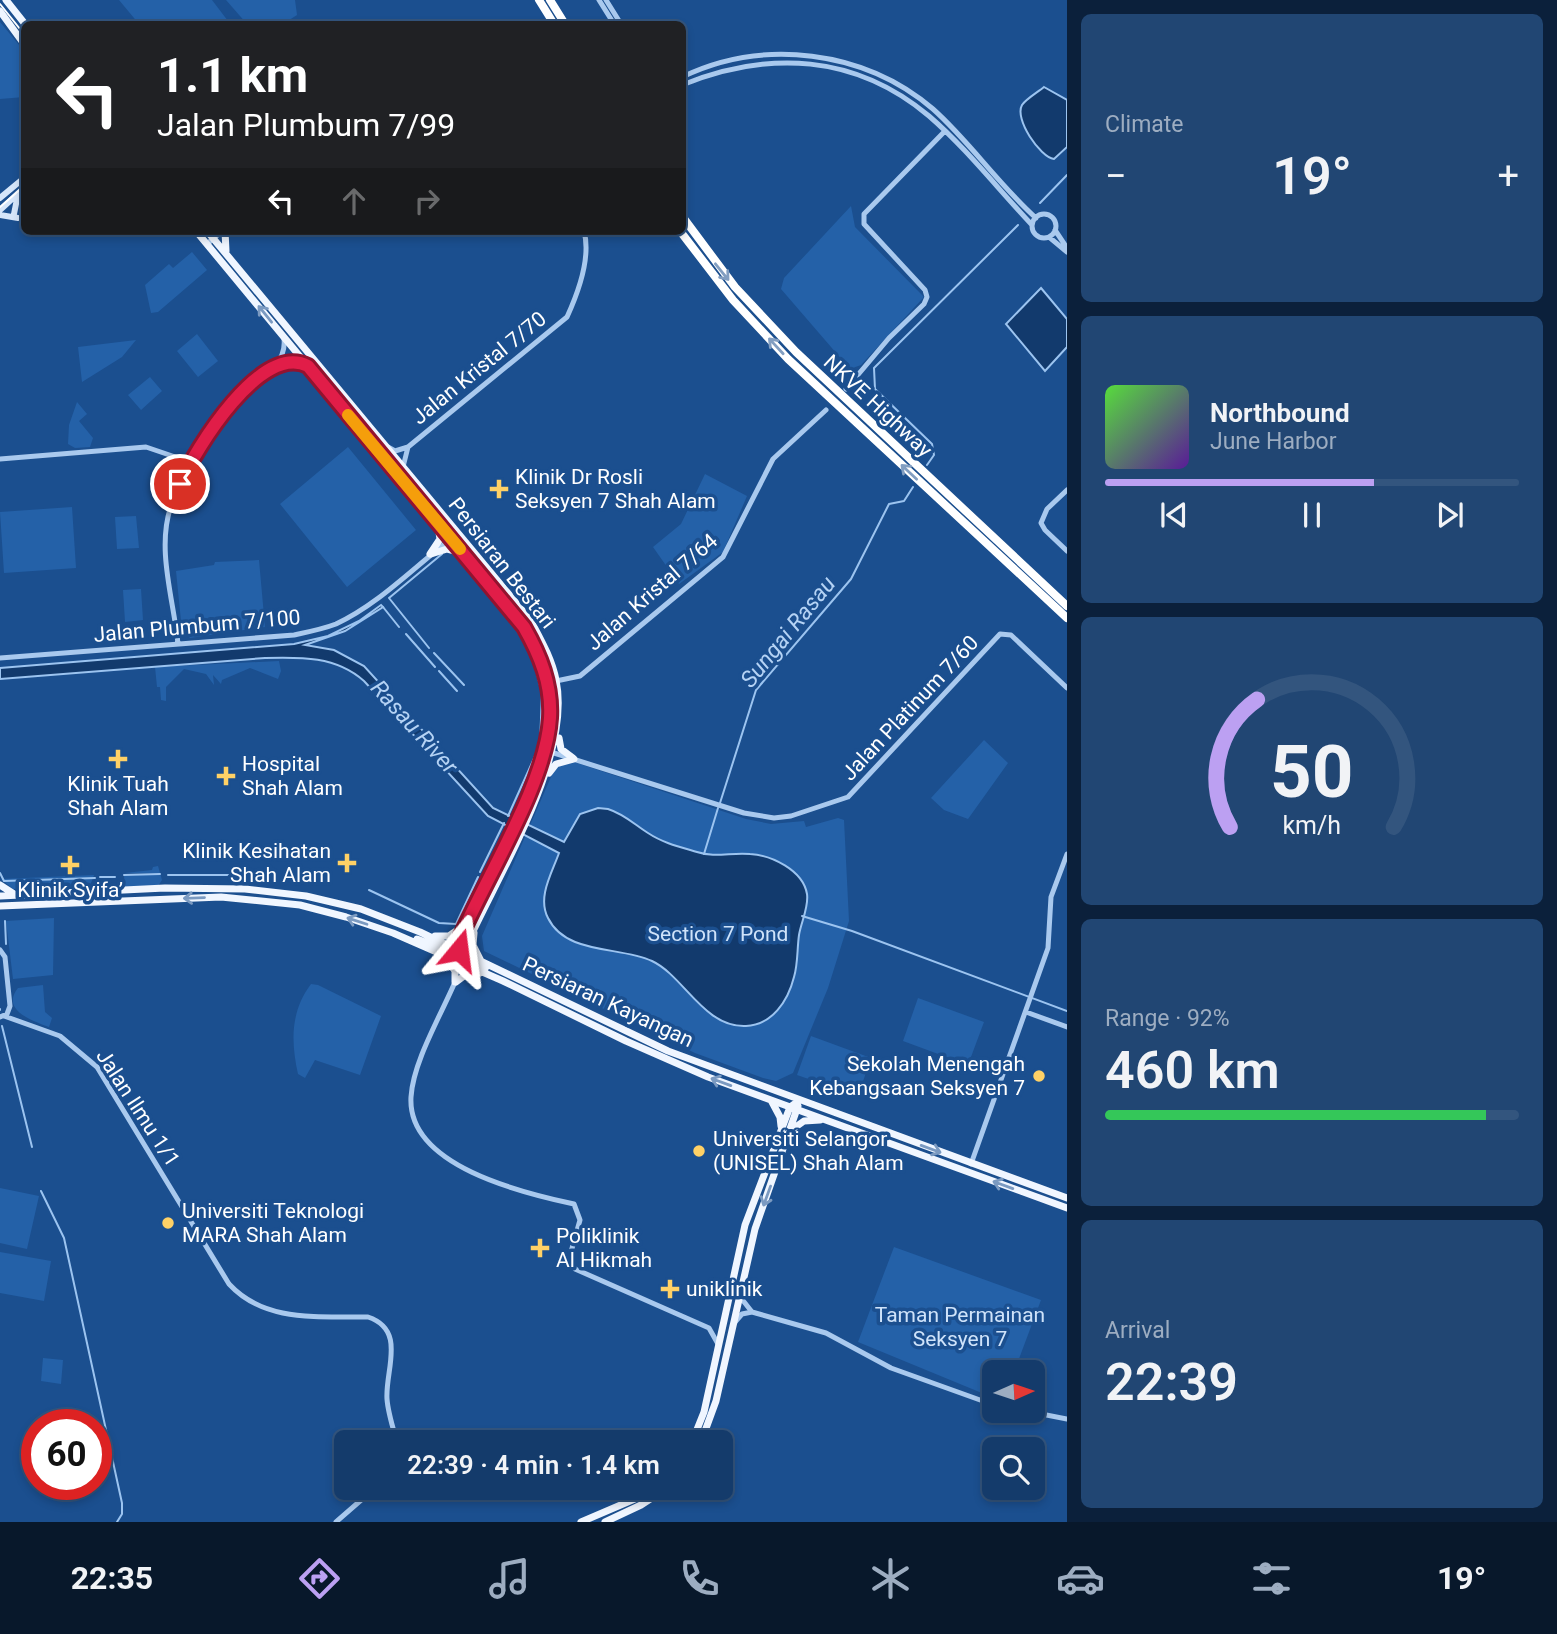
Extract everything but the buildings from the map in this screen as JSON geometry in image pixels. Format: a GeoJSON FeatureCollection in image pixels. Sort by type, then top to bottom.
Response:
{"type":"FeatureCollection","features":[{"type":"Feature","properties":{"kind":"highway"},"geometry":{"type":"LineString","coordinates":[[539,0],[552,21]]}},
{"type":"Feature","properties":{"kind":"highway"},"geometry":{"type":"LineString","coordinates":[[550,0],[563,21]]}},
{"type":"Feature","properties":{"kind":"highway","name":"NKVE Highway"},"geometry":{"type":"LineString","coordinates":[[686,221],[735,287],[796,352],[1067,606]]}},
{"type":"Feature","properties":{"kind":"highway"},"geometry":{"type":"LineString","coordinates":[[683,235],[733,300],[788,359],[1067,618]]}},
{"type":"Feature","properties":{"kind":"main road"},"geometry":{"type":"LineString","coordinates":[[5,0],[22,21]]}},
{"type":"Feature","properties":{"kind":"main road"},"geometry":{"type":"LineString","coordinates":[[0,14],[21,40]]}},
{"type":"Feature","properties":{"kind":"main road"},"geometry":{"type":"LineString","coordinates":[[0,198],[21,180]]}},
{"type":"Feature","properties":{"kind":"main road"},"geometry":{"type":"LineString","coordinates":[[0,212],[21,192]]}},
{"type":"Feature","properties":{"kind":"main road"},"geometry":{"type":"LineString","coordinates":[[0,212],[16,216],[15,200],[21,193]]}},
{"type":"Feature","properties":{"kind":"main road","name":"Persiaran Bestari"},"geometry":{"type":"LineString","coordinates":[[201,235],[226,254],[404,467],[531,621],[547,652],[556,681],[559,723],[554,752],[538,791],[513,835],[467,944],[459,950]]}},
{"type":"Feature","properties":{"kind":"main road","name":"Persiaran Bestari"},"geometry":{"type":"LineString","coordinates":[[208,235],[210,242],[284,338],[524,627],[540,655],[548,683],[548,740],[521,818]]}},
{"type":"Feature","properties":{"kind":"main road"},"geometry":{"type":"LineString","coordinates":[[224,235],[226,254]]}},
{"type":"Feature","properties":{"kind":"main road"},"geometry":{"type":"LineString","coordinates":[[422,489],[451,530],[451,539]]}},
{"type":"Feature","properties":{"kind":"main road"},"geometry":{"type":"LineString","coordinates":[[430,554],[440,534],[434,518]]}},
{"type":"Feature","properties":{"kind":"main road"},"geometry":{"type":"LineString","coordinates":[[430,554],[453,549],[467,557]]}},
{"type":"Feature","properties":{"kind":"main road"},"geometry":{"type":"LineString","coordinates":[[559,723],[561,749],[574,759]]}},
{"type":"Feature","properties":{"kind":"main road"},"geometry":{"type":"LineString","coordinates":[[528,793],[546,760],[554,752]]}},
{"type":"Feature","properties":{"kind":"main road"},"geometry":{"type":"LineString","coordinates":[[538,791],[556,764],[574,759]]}},
{"type":"Feature","properties":{"kind":"main road","name":"Persiaran Bestari"},"geometry":{"type":"LineString","coordinates":[[459,950],[459,940],[470,915],[513,835]]}},
{"type":"Feature","properties":{"kind":"main road"},"geometry":{"type":"LineString","coordinates":[[0,885],[18,895]]}},
{"type":"Feature","properties":{"kind":"main road","name":"Persiaran Kayangan"},"geometry":{"type":"LineString","coordinates":[[0,896],[165,888],[260,890],[343,904],[427,935],[668,1051],[1067,1198]]}},
{"type":"Feature","properties":{"kind":"main road"},"geometry":{"type":"LineString","coordinates":[[221,897],[248,896],[260,890],[267,897],[286,904]]}},
{"type":"Feature","properties":{"kind":"main road","name":"Persiaran Kayangan"},"geometry":{"type":"LineString","coordinates":[[0,906],[221,897],[286,904],[346,917],[393,933],[503,981],[672,1062],[1067,1208]]}},
{"type":"Feature","properties":{"kind":"main road"},"geometry":{"type":"LineString","coordinates":[[0,912],[9,906]]}},
{"type":"Feature","properties":{"kind":"main road"},"geometry":{"type":"LineString","coordinates":[[482,962],[476,952],[473,937],[484,906]]}},
{"type":"Feature","properties":{"kind":"main road"},"geometry":{"type":"LineString","coordinates":[[427,935],[452,934],[470,915]]}},
{"type":"Feature","properties":{"kind":"main road"},"geometry":{"type":"LineString","coordinates":[[393,933],[418,939],[450,952],[459,950],[464,959],[503,981]]}},
{"type":"Feature","properties":{"kind":"main road"},"geometry":{"type":"LineString","coordinates":[[443,956],[455,971],[455,982]]}},
{"type":"Feature","properties":{"kind":"main road"},"geometry":{"type":"LineString","coordinates":[[455,982],[464,976],[481,972]]}},
{"type":"Feature","properties":{"kind":"main road"},"geometry":{"type":"LineString","coordinates":[[747,1082],[795,1106],[844,1116]]}},
{"type":"Feature","properties":{"kind":"main road"},"geometry":{"type":"LineString","coordinates":[[771,1100],[780,1117],[781,1130]]}},
{"type":"Feature","properties":{"kind":"main road"},"geometry":{"type":"LineString","coordinates":[[706,1430],[729,1323],[745,1225],[781,1130],[795,1106]]}},
{"type":"Feature","properties":{"kind":"main road"},"geometry":{"type":"LineString","coordinates":[[697,1430],[704,1412],[718,1350],[740,1291],[755,1229],[790,1132],[795,1106]]}},
{"type":"Feature","properties":{"kind":"main road"},"geometry":{"type":"LineString","coordinates":[[790,1132],[804,1121],[828,1120]]}},
{"type":"Feature","properties":{"kind":"main road"},"geometry":{"type":"LineString","coordinates":[[581,1522],[632,1500]]}},
{"type":"Feature","properties":{"kind":"main road"},"geometry":{"type":"LineString","coordinates":[[605,1522],[650,1500]]}},
{"type":"Feature","properties":{"kind":"street"},"geometry":{"type":"LineString","coordinates":[[599,0],[612,21]]}},
{"type":"Feature","properties":{"kind":"street"},"geometry":{"type":"LineString","coordinates":[[606,0],[619,21]]}},
{"type":"Feature","properties":{"kind":"street"},"geometry":{"type":"LineString","coordinates":[[686,75],[723,61],[773,54],[827,58],[873,72],[933,110],[1035,218]]}},
{"type":"Feature","properties":{"kind":"street"},"geometry":{"type":"LineString","coordinates":[[686,84],[725,69],[787,62],[826,66],[870,80],[894,92],[945,131],[1032,225],[1035,235],[1049,237],[1067,250]]}},
{"type":"Feature","properties":{"kind":"street"},"geometry":{"type":"LineString","coordinates":[[846,389],[928,297],[864,224],[864,214],[945,131]]}},
{"type":"Feature","properties":{"kind":"street"},"geometry":{"type":"LineString","coordinates":[[1032,225],[1035,218],[1043,214],[1050,216],[1067,250]]}},
{"type":"Feature","properties":{"kind":"street"},"geometry":{"type":"LineString","coordinates":[[1049,237],[1055,230]]}},
{"type":"Feature","properties":{"kind":"street"},"geometry":{"type":"LineString","coordinates":[[210,242],[219,235]]}},
{"type":"Feature","properties":{"kind":"street","name":"Jalan Kristal 7/70"},"geometry":{"type":"LineString","coordinates":[[408,447],[567,317],[576,298],[585,250],[584,235]]}},
{"type":"Feature","properties":{"kind":"street"},"geometry":{"type":"LineString","coordinates":[[178,644],[166,532],[171,506],[190,463],[223,412],[278,363],[285,353],[284,338]]}},
{"type":"Feature","properties":{"kind":"street"},"geometry":{"type":"LineString","coordinates":[[278,363],[295,360],[308,366]]}},
{"type":"Feature","properties":{"kind":"street","name":"Jalan Kristal 7/64"},"geometry":{"type":"LineString","coordinates":[[556,681],[580,676],[723,557],[773,459],[826,410]]}},
{"type":"Feature","properties":{"kind":"street"},"geometry":{"type":"LineString","coordinates":[[386,446],[395,451],[408,447],[404,467]]}},
{"type":"Feature","properties":{"kind":"street"},"geometry":{"type":"LineString","coordinates":[[0,459],[146,447],[190,463]]}},
{"type":"Feature","properties":{"kind":"street"},"geometry":{"type":"LineString","coordinates":[[1067,490],[1041,518],[1045,530],[1067,551]]}},
{"type":"Feature","properties":{"kind":"street","name":"Jalan Plumbum 7/100"},"geometry":{"type":"LineString","coordinates":[[0,658],[294,635],[336,624],[365,607],[451,539]]}},
{"type":"Feature","properties":{"kind":"street","name":"Jalan Platinum 7/60"},"geometry":{"type":"LineString","coordinates":[[554,752],[725,807],[774,818],[848,797],[1003,633],[1011,635],[1067,688]]}},
{"type":"Feature","properties":{"kind":"street"},"geometry":{"type":"LineString","coordinates":[[971,1164],[1050,941],[1051,897],[1067,854]]}},
{"type":"Feature","properties":{"kind":"street"},"geometry":{"type":"LineString","coordinates":[[0,950],[5,957],[10,1006],[21,1021]]}},
{"type":"Feature","properties":{"kind":"street"},"geometry":{"type":"LineString","coordinates":[[455,982],[415,1074],[411,1114],[420,1133],[437,1153],[511,1189],[577,1206],[580,1220],[569,1259],[579,1273],[709,1328],[716,1338],[718,1350]]}},
{"type":"Feature","properties":{"kind":"street"},"geometry":{"type":"LineString","coordinates":[[2,1016],[10,1006]]}},
{"type":"Feature","properties":{"kind":"street"},"geometry":{"type":"LineString","coordinates":[[1026,1012],[1067,1027]]}},
{"type":"Feature","properties":{"kind":"street","name":"Jalan Ilmu 1/1"},"geometry":{"type":"LineString","coordinates":[[2,1016],[60,1036],[97,1067],[229,1284],[242,1298],[281,1315],[368,1317],[380,1323],[393,1348],[387,1402],[394,1430]]}},
{"type":"Feature","properties":{"kind":"street"},"geometry":{"type":"LineString","coordinates":[[740,1291],[742,1302],[752,1312]]}},
{"type":"Feature","properties":{"kind":"street"},"geometry":{"type":"LineString","coordinates":[[709,1328],[729,1323],[742,1314],[752,1312],[826,1333],[891,1367],[982,1401]]}},
{"type":"Feature","properties":{"kind":"street"},"geometry":{"type":"LineString","coordinates":[[1045,1415],[1067,1419]]}},
{"type":"Feature","properties":{"kind":"street"},"geometry":{"type":"LineString","coordinates":[[336,1522],[361,1500]]}},
{"type":"Feature","properties":{"kind":"green space"},"geometry":{"type":"Polygon","coordinates":[[[119,0],[212,0],[228,21],[136,21],[119,0]]]}},
{"type":"Feature","properties":{"kind":"green space"},"geometry":{"type":"Polygon","coordinates":[[[226,0],[295,0],[297,15],[288,21],[244,21],[226,0]]]}},
{"type":"Feature","properties":{"kind":"green space"},"geometry":{"type":"Polygon","coordinates":[[[0,22],[21,47],[21,97],[0,99],[0,22]]]}},
{"type":"Feature","properties":{"kind":"green space"},"geometry":{"type":"Polygon","coordinates":[[[851,206],[855,227],[924,297],[861,365],[850,369],[781,289],[784,278],[851,206]]]}},
{"type":"Feature","properties":{"kind":"green space"},"geometry":{"type":"Polygon","coordinates":[[[192,252],[207,270],[158,312],[151,313],[145,285],[169,264],[173,268],[192,252]]]}},
{"type":"Feature","properties":{"kind":"green space"},"geometry":{"type":"Polygon","coordinates":[[[197,334],[218,361],[198,377],[177,351],[197,334]]]}},
{"type":"Feature","properties":{"kind":"green space"},"geometry":{"type":"Polygon","coordinates":[[[136,340],[122,357],[82,382],[78,347],[136,340]]]}},
{"type":"Feature","properties":{"kind":"green space"},"geometry":{"type":"Polygon","coordinates":[[[150,377],[162,391],[141,410],[128,395],[150,377]]]}},
{"type":"Feature","properties":{"kind":"green space"},"geometry":{"type":"Polygon","coordinates":[[[77,402],[87,414],[79,421],[93,438],[90,447],[75,448],[68,444],[69,425],[77,402]]]}},
{"type":"Feature","properties":{"kind":"green space"},"geometry":{"type":"Polygon","coordinates":[[[348,447],[416,530],[347,587],[280,504],[348,447]]]}},
{"type":"Feature","properties":{"kind":"green space"},"geometry":{"type":"Polygon","coordinates":[[[705,474],[747,496],[723,552],[679,584],[653,547],[681,524],[705,474]]]}},
{"type":"Feature","properties":{"kind":"green space"},"geometry":{"type":"Polygon","coordinates":[[[72,507],[76,568],[4,573],[0,512],[72,507]]]}},
{"type":"Feature","properties":{"kind":"green space"},"geometry":{"type":"Polygon","coordinates":[[[136,516],[139,548],[117,549],[115,517],[136,516]]]}},
{"type":"Feature","properties":{"kind":"green space"},"geometry":{"type":"Polygon","coordinates":[[[259,560],[265,627],[190,638],[182,631],[176,571],[214,565],[215,562],[259,560]]]}},
{"type":"Feature","properties":{"kind":"green space"},"geometry":{"type":"Polygon","coordinates":[[[141,589],[143,620],[125,622],[123,590],[141,589]]]}},
{"type":"Feature","properties":{"kind":"green space"},"geometry":{"type":"Polygon","coordinates":[[[279,661],[281,671],[278,679],[250,668],[222,680],[221,684],[213,675],[214,685],[206,674],[184,669],[166,687],[166,701],[161,700],[160,687],[157,687],[155,667],[279,661]]]}},
{"type":"Feature","properties":{"kind":"green space"},"geometry":{"type":"Polygon","coordinates":[[[984,740],[1008,763],[968,819],[944,810],[931,798],[984,740]]]}},
{"type":"Feature","properties":{"kind":"green space","name":"Section 7 Pond"},"geometry":{"type":"Polygon","coordinates":[[[574,762],[746,819],[771,824],[804,821],[806,827],[838,818],[844,820],[849,921],[828,988],[793,1073],[776,1081],[695,1053],[484,951],[482,936],[554,770],[559,765],[574,762]]]}},
{"type":"Feature","properties":{"kind":"green space"},"geometry":{"type":"Polygon","coordinates":[[[158,866],[162,880],[158,886],[125,887],[124,876],[158,873],[125,873],[152,870],[158,866]]]}},
{"type":"Feature","properties":{"kind":"green space"},"geometry":{"type":"Polygon","coordinates":[[[94,875],[90,886],[13,889],[1,879],[94,875]]]}},
{"type":"Feature","properties":{"kind":"green space"},"geometry":{"type":"Polygon","coordinates":[[[54,918],[53,975],[13,979],[6,921],[54,918]]]}},
{"type":"Feature","properties":{"kind":"green space"},"geometry":{"type":"Polygon","coordinates":[[[311,984],[381,1016],[360,1075],[315,1060],[305,1078],[298,1074],[294,1028],[299,1005],[311,984]]]}},
{"type":"Feature","properties":{"kind":"green space"},"geometry":{"type":"Polygon","coordinates":[[[43,985],[45,1012],[52,1018],[49,1027],[21,1014],[13,1003],[18,988],[43,985]]]}},
{"type":"Feature","properties":{"kind":"green space"},"geometry":{"type":"Polygon","coordinates":[[[918,998],[984,1022],[968,1065],[903,1041],[918,998]]]}},
{"type":"Feature","properties":{"kind":"green space"},"geometry":{"type":"Polygon","coordinates":[[[811,1036],[871,1058],[858,1096],[797,1075],[811,1036]]]}},
{"type":"Feature","properties":{"kind":"green space"},"geometry":{"type":"Polygon","coordinates":[[[0,1188],[39,1196],[27,1249],[0,1243],[0,1188]]]}},
{"type":"Feature","properties":{"kind":"green space","name":"Taman Permainan Seksyen 7"},"geometry":{"type":"Polygon","coordinates":[[[894,1247],[1041,1300],[1018,1360],[982,1360],[982,1393],[858,1342],[894,1247]]]}},
{"type":"Feature","properties":{"kind":"green space"},"geometry":{"type":"Polygon","coordinates":[[[0,1252],[51,1261],[44,1301],[0,1293],[0,1252]]]}},
{"type":"Feature","properties":{"kind":"green space"},"geometry":{"type":"Polygon","coordinates":[[[43,1358],[63,1360],[61,1384],[41,1381],[43,1358]]]}},
{"type":"Feature","properties":{"kind":"water"},"geometry":{"type":"Polygon","coordinates":[[[1044,87],[1067,100],[1067,147],[1054,159],[1048,157],[1036,145],[1022,119],[1022,105],[1044,87]]]}},
{"type":"Feature","properties":{"kind":"water"},"geometry":{"type":"Polygon","coordinates":[[[1041,288],[1067,319],[1067,347],[1045,371],[1006,324],[1041,288]]]}},
{"type":"Feature","properties":{"kind":"water","name":"Section 7 Pond"},"geometry":{"type":"Polygon","coordinates":[[[381,605],[383,607],[345,631],[305,645],[334,650],[364,666],[493,808],[564,842],[580,814],[598,808],[608,809],[672,844],[704,854],[767,857],[793,871],[804,885],[807,894],[806,909],[799,935],[795,972],[788,995],[778,1010],[755,1025],[731,1024],[706,1010],[664,968],[652,961],[580,944],[556,930],[548,918],[544,902],[547,885],[559,853],[488,816],[364,681],[342,667],[305,658],[265,658],[0,679],[0,668],[294,644],[328,636],[359,621],[381,605]]]}},
{"type":"Feature","properties":{"kind":"waterway","name":"Sungai Rasau"},"geometry":{"type":"LineString","coordinates":[[1040,203],[1067,175]]}},
{"type":"Feature","properties":{"kind":"waterway","name":"Sungai Rasau"},"geometry":{"type":"LineString","coordinates":[[927,465],[934,455],[932,444],[875,389],[874,368],[1018,225]]}},
{"type":"Feature","properties":{"kind":"waterway","name":"Sungai Rasau"},"geometry":{"type":"LineString","coordinates":[[720,803],[756,690],[851,579],[889,504],[904,501],[913,487]]}},
{"type":"Feature","properties":{"kind":"waterway"},"geometry":{"type":"LineString","coordinates":[[453,553],[515,626],[533,658],[542,693],[540,745],[508,816]]}},
{"type":"Feature","properties":{"kind":"waterway"},"geometry":{"type":"LineString","coordinates":[[429,648],[389,598],[442,554]]}},
{"type":"Feature","properties":{"kind":"waterway"},"geometry":{"type":"LineString","coordinates":[[383,607],[399,627]]}},
{"type":"Feature","properties":{"kind":"waterway"},"geometry":{"type":"LineString","coordinates":[[406,634],[435,667]]}},
{"type":"Feature","properties":{"kind":"waterway"},"geometry":{"type":"LineString","coordinates":[[434,653],[464,685]]}},
{"type":"Feature","properties":{"kind":"waterway"},"geometry":{"type":"LineString","coordinates":[[439,671],[457,691]]}},
{"type":"Feature","properties":{"kind":"waterway","name":"Sungai Rasau"},"geometry":{"type":"LineString","coordinates":[[704,854],[718,808]]}},
{"type":"Feature","properties":{"kind":"waterway"},"geometry":{"type":"LineString","coordinates":[[480,872],[504,823]]}},
{"type":"Feature","properties":{"kind":"waterway"},"geometry":{"type":"LineString","coordinates":[[0,873],[4,881],[95,878]]}},
{"type":"Feature","properties":{"kind":"waterway"},"geometry":{"type":"LineString","coordinates":[[124,875],[160,874]]}},
{"type":"Feature","properties":{"kind":"waterway"},"geometry":{"type":"LineString","coordinates":[[168,875],[251,875]]}},
{"type":"Feature","properties":{"kind":"waterway"},"geometry":{"type":"LineString","coordinates":[[100,877],[115,877]]}},
{"type":"Feature","properties":{"kind":"waterway"},"geometry":{"type":"LineString","coordinates":[[369,890],[439,923],[456,924],[478,877]]}},
{"type":"Feature","properties":{"kind":"waterway","name":"Sungai Rasau"},"geometry":{"type":"LineString","coordinates":[[802,916],[852,931],[1067,1011]]}},
{"type":"Feature","properties":{"kind":"waterway"},"geometry":{"type":"LineString","coordinates":[[5,921],[6,944]]}},
{"type":"Feature","properties":{"kind":"waterway"},"geometry":{"type":"LineString","coordinates":[[2,1026],[32,1147]]}},
{"type":"Feature","properties":{"kind":"waterway"},"geometry":{"type":"LineString","coordinates":[[41,1191],[64,1238],[122,1503],[122,1514],[117,1522]]}},
{"type":"Feature","properties":{"kind":"tram line"},"geometry":{"type":"LineString","coordinates":[[0,4],[21,30]]}},
{"type":"Feature","properties":{"kind":"tram line"},"geometry":{"type":"LineString","coordinates":[[0,207],[21,189]]}},
{"type":"Feature","properties":{"kind":"slow traffic"},"geometry":{"type":"LineString","coordinates":[[348,415],[460,549]]}},
{"type":"Feature","properties":{"kind":"place","name":"Klinik Dr Rosli Seksyen 7 Shah Alam"},"geometry":{"type":"Point","coordinates":[499,489]}},
{"type":"Feature","properties":{"kind":"place","name":"Klinik Tuah Shah Alam"},"geometry":{"type":"Point","coordinates":[118,759]}},
{"type":"Feature","properties":{"kind":"place","name":"Hospital Shah Alam"},"geometry":{"type":"Point","coordinates":[226,776]}},
{"type":"Feature","properties":{"kind":"place","name":"Klinik Kesihatan Shah Alam"},"geometry":{"type":"Point","coordinates":[347,863]}},
{"type":"Feature","properties":{"kind":"place","name":"Klinik Syifa’"},"geometry":{"type":"Point","coordinates":[70,865]}},
{"type":"Feature","properties":{"kind":"place","name":"Sekolah Menengah Kebangsaan Seksyen 7"},"geometry":{"type":"Point","coordinates":[1039,1076]}},
{"type":"Feature","properties":{"kind":"place","name":"Universiti Selangor (UNISEL) Shah Alam"},"geometry":{"type":"Point","coordinates":[699,1151]}},
{"type":"Feature","properties":{"kind":"place","name":"Universiti Teknologi MARA Shah Alam"},"geometry":{"type":"Point","coordinates":[168,1223]}},
{"type":"Feature","properties":{"kind":"place","name":"Poliklinik Al Hikmah"},"geometry":{"type":"Point","coordinates":[540,1248]}},
{"type":"Feature","properties":{"kind":"place","name":"uniklinik"},"geometry":{"type":"Point","coordinates":[670,1289]}},
{"type":"Feature","properties":{"kind":"route"},"geometry":{"type":"LineString","coordinates":[[180,484],[207,433],[223,412],[278,363],[289,360],[300,362],[308,366],[524,627],[540,655],[548,683],[548,740],[528,793],[459,940],[459,950]]}},
{"type":"Feature","properties":{"kind":"water label","name":"Rasau River"},"geometry":{"type":"Point","coordinates":[414,727]}}]}
